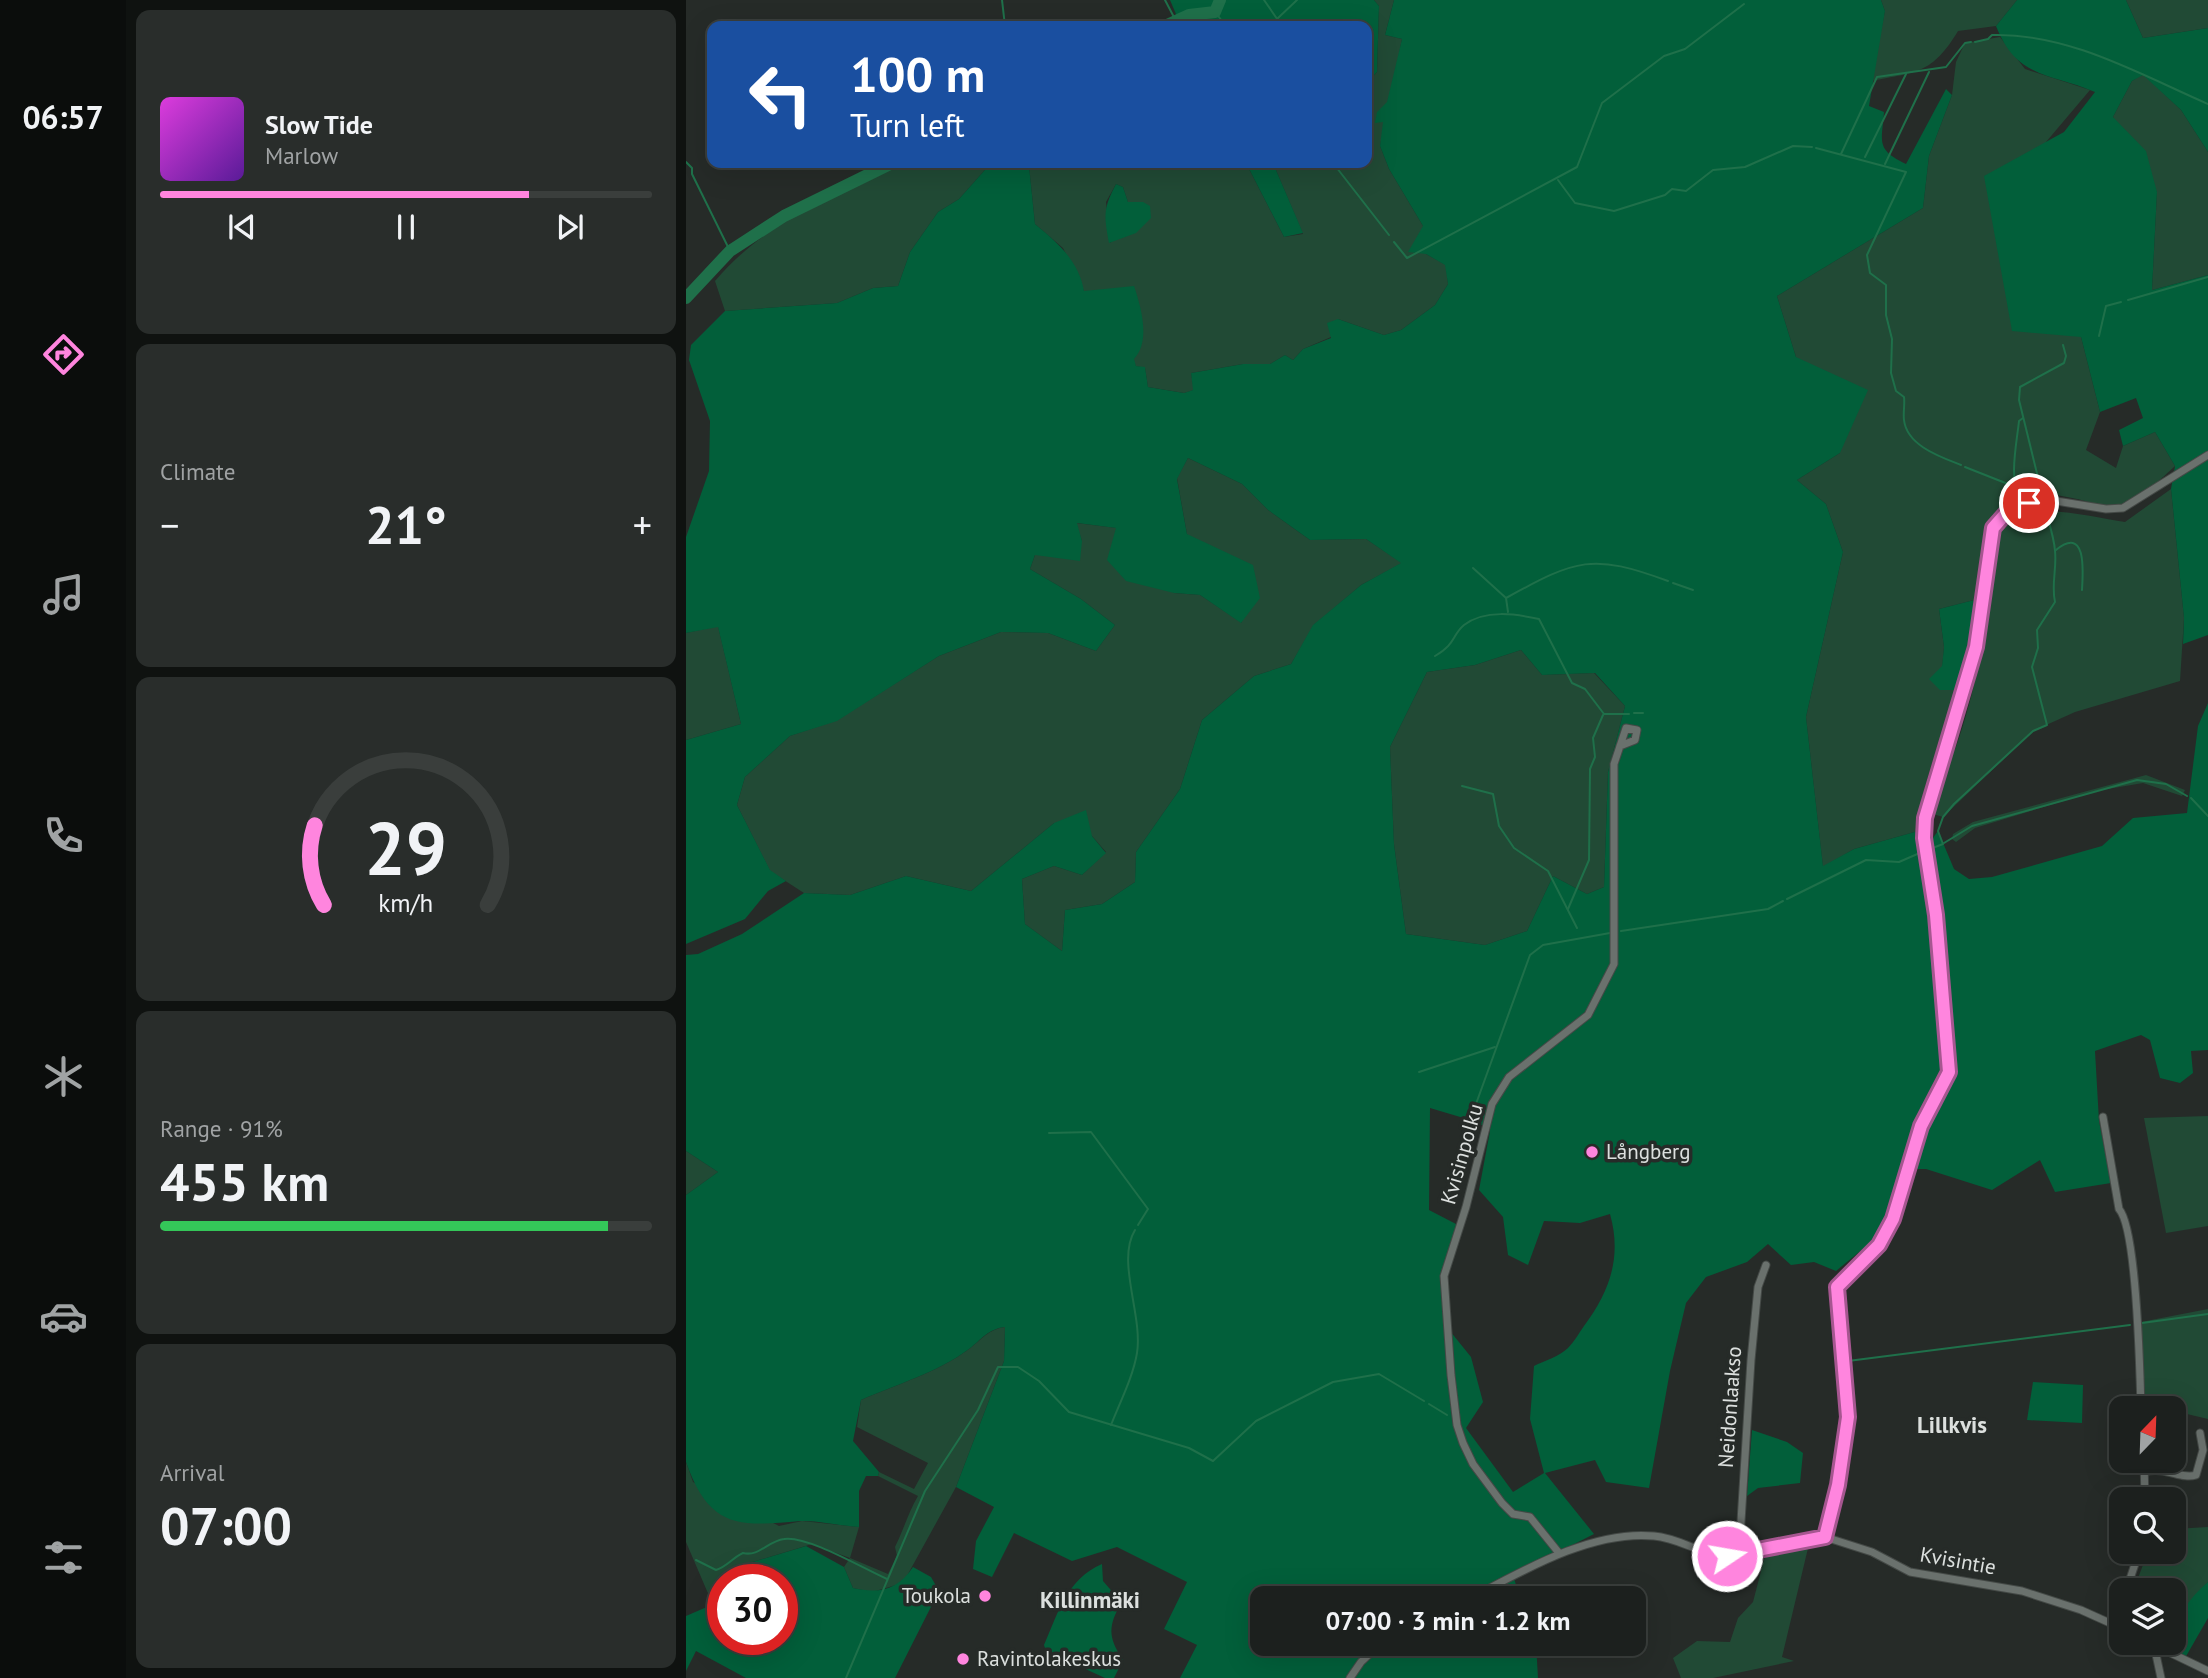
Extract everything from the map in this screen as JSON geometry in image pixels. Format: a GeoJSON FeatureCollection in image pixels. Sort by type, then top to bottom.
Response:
{"type":"FeatureCollection","features":[{"type":"Feature","properties":{"kind":"street"},"geometry":{"type":"LineString","coordinates":[[1825,1537],[1838,1485],[1848,1417],[1837,1287],[1879,1245],[1893,1219],[1921,1126],[1949,1072],[1936,915],[1924,838],[1925,818],[1976,647],[1993,528],[2008,511],[2029,503],[2056,501],[2106,509],[2123,508],[2208,456]]}},
{"type":"Feature","properties":{"kind":"street","name":"Kvisinpolku"},"geometry":{"type":"LineString","coordinates":[[1559,1553],[1530,1517],[1513,1514],[1502,1503],[1473,1464],[1463,1443],[1457,1425],[1451,1375],[1444,1276],[1466,1207],[1492,1104],[1509,1077],[1588,1014],[1614,964],[1614,764],[1620,746],[1626,728],[1632,727],[1638,735],[1635,740],[1620,746]]}},
{"type":"Feature","properties":{"kind":"street"},"geometry":{"type":"LineString","coordinates":[[2103,1117],[2119,1209],[2123,1214],[2130,1243],[2140,1396]]}},
{"type":"Feature","properties":{"kind":"street","name":"Neidonlaakso"},"geometry":{"type":"LineString","coordinates":[[1739,1554],[1756,1302],[1766,1265]]}},
{"type":"Feature","properties":{"kind":"street"},"geometry":{"type":"LineString","coordinates":[[2179,1474],[2196,1475],[2203,1450],[2200,1433]]}},
{"type":"Feature","properties":{"kind":"street","name":"Kvisintie"},"geometry":{"type":"LineString","coordinates":[[1494,1586],[1559,1553],[1647,1536],[1673,1540],[1713,1556],[1739,1554],[1825,1537],[1872,1552],[1910,1572],[2011,1588],[2109,1623]]}},
{"type":"Feature","properties":{"kind":"street"},"geometry":{"type":"LineString","coordinates":[[2155,1655],[2161,1678]]}},
{"type":"Feature","properties":{"kind":"street"},"geometry":{"type":"LineString","coordinates":[[2175,1655],[2208,1671]]}},
{"type":"Feature","properties":{"kind":"street"},"geometry":{"type":"LineString","coordinates":[[1350,1678],[1367,1656]]}},
{"type":"Feature","properties":{"kind":"green space"},"geometry":{"type":"Polygon","coordinates":[[[1170,0],[1374,0],[1379,6],[1377,72],[1372,78],[1372,21],[1179,21],[1170,0]]]}},
{"type":"Feature","properties":{"kind":"green space"},"geometry":{"type":"Polygon","coordinates":[[[1374,0],[1394,0],[1385,35],[1402,39],[1380,146],[1389,169],[1423,226],[1426,254],[1446,265],[1448,284],[1435,305],[1401,330],[1384,335],[1338,319],[1331,337],[1303,349],[1293,360],[1285,355],[1270,364],[1243,364],[1191,373],[1194,390],[1184,393],[1148,387],[1145,368],[1136,366],[1098,291],[1084,291],[1063,248],[1035,224],[1029,168],[1249,168],[1284,237],[1303,234],[1275,168],[1372,168],[1372,78],[1377,72],[1379,6],[1374,0]],[[1116,184],[1106,202],[1110,243],[1143,202],[1128,202],[1123,187],[1116,184]]]}},
{"type":"Feature","properties":{"kind":"green space"},"geometry":{"type":"Polygon","coordinates":[[[1394,0],[1881,0],[1885,11],[1869,106],[1884,112],[1882,138],[1889,154],[1906,164],[1946,89],[1952,95],[1929,156],[1923,208],[1777,296],[1796,357],[1868,390],[1840,453],[1797,480],[1826,504],[1843,552],[1806,717],[1823,866],[1854,849],[1918,831],[1945,1072],[1917,1123],[1888,1220],[1870,1243],[1836,1271],[1814,1262],[1791,1265],[1768,1244],[1747,1262],[1706,1277],[1686,1303],[1670,1371],[1649,1488],[1606,1482],[1595,1460],[1545,1473],[1594,1534],[1513,1575],[1516,1586],[1250,1586],[1250,1656],[1537,1656],[1538,1678],[1180,1678],[1197,1645],[1164,1629],[1187,1582],[1117,1547],[1072,1561],[1014,1533],[992,1577],[973,1569],[976,1541],[994,1507],[956,1487],[1004,1361],[1005,1327],[990,1332],[944,1365],[861,1400],[853,1441],[879,1472],[878,1476],[866,1476],[859,1491],[859,1527],[807,1521],[759,1524],[743,1522],[728,1518],[705,1500],[686,1462],[686,1195],[718,1172],[686,1151],[686,955],[698,954],[742,934],[804,893],[850,895],[906,876],[971,891],[1054,823],[1086,810],[1092,836],[1106,853],[1082,875],[1054,866],[1022,879],[1025,924],[1062,951],[1065,910],[1102,904],[1135,882],[1136,852],[1180,789],[1202,720],[1254,676],[1291,664],[1313,625],[1361,585],[1401,563],[1366,539],[1310,540],[1268,510],[1242,484],[1188,458],[1177,479],[1187,534],[1253,565],[1260,598],[1241,623],[1200,595],[1174,593],[1126,581],[1107,560],[1116,528],[1077,523],[1082,541],[1080,561],[1035,555],[1030,569],[1081,599],[1115,625],[1096,651],[1048,633],[1001,632],[939,656],[837,721],[790,736],[745,777],[737,805],[770,870],[786,881],[768,891],[745,919],[686,944],[686,740],[741,724],[718,627],[686,633],[686,537],[709,471],[710,421],[689,360],[691,345],[725,311],[837,303],[873,288],[898,286],[910,252],[938,212],[959,199],[987,168],[1029,168],[1035,224],[1059,245],[1072,261],[1084,291],[1134,286],[1142,314],[1143,334],[1139,352],[1134,359],[1136,366],[1145,367],[1148,387],[1184,393],[1193,390],[1191,373],[1243,364],[1270,364],[1285,355],[1293,360],[1303,349],[1331,338],[1327,323],[1338,319],[1384,335],[1401,330],[1435,305],[1448,284],[1445,265],[1426,254],[1408,252],[1423,226],[1389,169],[1380,146],[1383,122],[1375,123],[1377,112],[1387,102],[1402,39],[1385,35],[1394,0]],[[1521,650],[1475,665],[1427,672],[1390,747],[1394,844],[1406,934],[1485,945],[1527,931],[1553,876],[1587,894],[1604,887],[1608,772],[1625,706],[1595,673],[1542,675],[1521,650]],[[1430,1108],[1429,1210],[1456,1224],[1459,1232],[1447,1276],[1450,1331],[1471,1357],[1483,1402],[1466,1428],[1513,1492],[1544,1473],[1530,1419],[1534,1366],[1568,1348],[1593,1313],[1607,1287],[1615,1245],[1610,1214],[1580,1223],[1544,1221],[1528,1265],[1508,1255],[1503,1217],[1479,1190],[1490,1131],[1477,1122],[1430,1108]]]}},
{"type":"Feature","properties":{"kind":"green space"},"geometry":{"type":"Polygon","coordinates":[[[1881,0],[2017,0],[1996,26],[1958,31],[1940,56],[1922,69],[1871,81],[1885,11],[1881,0]]]}},
{"type":"Feature","properties":{"kind":"green space"},"geometry":{"type":"Polygon","coordinates":[[[2017,0],[2126,0],[2143,38],[2208,28],[2208,152],[2181,110],[2143,75],[2132,81],[2113,117],[2146,151],[2157,192],[2152,290],[2208,275],[2208,635],[2183,644],[2184,618],[2171,489],[2175,466],[2155,432],[2123,446],[2119,430],[2143,418],[2136,398],[2100,412],[2081,337],[2012,331],[1984,176],[2064,132],[2095,92],[2036,72],[2014,56],[1996,26],[2017,0]]]}},
{"type":"Feature","properties":{"kind":"green space"},"geometry":{"type":"Polygon","coordinates":[[[2126,0],[2208,0],[2208,28],[2143,38],[2126,0]]]}},
{"type":"Feature","properties":{"kind":"green space"},"geometry":{"type":"Polygon","coordinates":[[[2000,37],[2025,69],[2090,90],[2046,142],[2081,337],[2100,412],[2086,450],[2116,468],[2123,446],[2155,432],[2175,466],[2143,495],[2125,506],[2040,495],[2019,498],[2004,507],[1994,520],[1987,537],[1974,600],[1939,609],[1944,647],[1940,690],[1956,690],[1923,795],[1918,831],[1854,849],[1823,867],[1806,717],[1843,552],[1826,504],[1797,480],[1840,453],[1796,357],[1777,296],[1923,208],[1929,156],[1952,95],[1956,62],[1965,43],[2000,37]]]}},
{"type":"Feature","properties":{"kind":"green space"},"geometry":{"type":"Polygon","coordinates":[[[2143,74],[2181,110],[2208,152],[2208,275],[2152,290],[2157,192],[2113,117],[2132,81],[2143,74]]]}},
{"type":"Feature","properties":{"kind":"green space"},"geometry":{"type":"Polygon","coordinates":[[[890,168],[987,168],[959,199],[938,212],[910,252],[898,286],[873,288],[837,303],[725,311],[715,281],[756,242],[825,199],[890,168]]]}},
{"type":"Feature","properties":{"kind":"green space"},"geometry":{"type":"Polygon","coordinates":[[[1249,168],[1275,168],[1303,233],[1284,237],[1249,168]]]}},
{"type":"Feature","properties":{"kind":"green space"},"geometry":{"type":"Polygon","coordinates":[[[1116,184],[1123,187],[1128,202],[1143,202],[1150,206],[1151,218],[1136,233],[1109,243],[1106,212],[1116,184]]]}},
{"type":"Feature","properties":{"kind":"green space"},"geometry":{"type":"Polygon","coordinates":[[[1188,458],[1242,484],[1268,510],[1310,540],[1366,539],[1402,563],[1361,585],[1314,625],[1291,664],[1254,676],[1202,720],[1180,789],[1136,852],[1135,882],[1102,904],[1065,910],[1062,951],[1025,924],[1022,879],[1054,866],[1082,875],[1106,852],[1092,836],[1054,823],[971,891],[906,876],[850,895],[804,893],[770,871],[737,805],[745,777],[790,736],[837,720],[939,656],[1001,632],[1048,633],[1096,651],[1115,625],[1081,599],[1030,569],[1035,555],[1082,541],[1076,523],[1117,528],[1174,593],[1200,595],[1242,623],[1187,534],[1177,478],[1188,458]]]}},
{"type":"Feature","properties":{"kind":"green space"},"geometry":{"type":"Polygon","coordinates":[[[2171,489],[2184,618],[2180,681],[2075,712],[2033,731],[1943,817],[1933,814],[1935,796],[1957,744],[1975,682],[1989,609],[1995,547],[2002,529],[2013,519],[2043,512],[2078,514],[2125,522],[2171,489]]]}},
{"type":"Feature","properties":{"kind":"green space"},"geometry":{"type":"Polygon","coordinates":[[[1974,600],[1971,641],[1956,690],[1940,690],[1929,679],[1942,666],[1944,647],[1939,609],[1974,600]]]}},
{"type":"Feature","properties":{"kind":"green space"},"geometry":{"type":"Polygon","coordinates":[[[718,626],[741,724],[686,740],[686,633],[718,626]]]}},
{"type":"Feature","properties":{"kind":"green space"},"geometry":{"type":"Polygon","coordinates":[[[1521,650],[1542,675],[1594,673],[1625,706],[1608,772],[1604,887],[1587,894],[1553,876],[1527,931],[1485,945],[1406,934],[1394,844],[1390,747],[1427,672],[1475,665],[1521,650]]]}},
{"type":"Feature","properties":{"kind":"green space"},"geometry":{"type":"Polygon","coordinates":[[[2208,703],[2208,1050],[2191,1051],[2193,1073],[2180,1083],[2160,1078],[2150,1040],[2141,1035],[2095,1051],[2099,1121],[2111,1183],[2055,1192],[2040,1160],[1992,1190],[1926,1169],[1912,1169],[1925,1126],[1951,1076],[1952,1066],[1939,911],[1929,843],[1938,831],[1954,869],[1969,879],[1992,877],[2102,846],[2133,818],[2187,813],[2198,726],[2208,703]]]}},
{"type":"Feature","properties":{"kind":"green space"},"geometry":{"type":"Polygon","coordinates":[[[2146,775],[2185,790],[2182,796],[2143,783],[2096,791],[1975,828],[1956,842],[1952,839],[1953,834],[1973,822],[2146,775]]]}},
{"type":"Feature","properties":{"kind":"green space"},"geometry":{"type":"Polygon","coordinates":[[[2208,1116],[2208,1226],[2166,1233],[2144,1118],[2208,1116]]]}},
{"type":"Feature","properties":{"kind":"green space"},"geometry":{"type":"Polygon","coordinates":[[[686,1151],[718,1172],[686,1195],[686,1151]]]}},
{"type":"Feature","properties":{"kind":"green space"},"geometry":{"type":"Polygon","coordinates":[[[2208,1309],[2208,1419],[2186,1414],[2186,1396],[2145,1396],[2141,1322],[2208,1309]]]}},
{"type":"Feature","properties":{"kind":"green space"},"geometry":{"type":"Polygon","coordinates":[[[1005,1327],[1004,1361],[956,1487],[903,1583],[872,1592],[853,1588],[844,1567],[850,1558],[888,1574],[897,1556],[895,1547],[918,1496],[878,1476],[879,1472],[914,1489],[928,1463],[857,1427],[861,1400],[944,1365],[990,1332],[1005,1327]]]}},
{"type":"Feature","properties":{"kind":"green space"},"geometry":{"type":"Polygon","coordinates":[[[2033,1382],[2083,1385],[2082,1423],[2027,1420],[2033,1382]]]}},
{"type":"Feature","properties":{"kind":"green space"},"geometry":{"type":"Polygon","coordinates":[[[1752,1430],[1787,1442],[1803,1453],[1800,1483],[1758,1488],[1747,1496],[1752,1430]]]}},
{"type":"Feature","properties":{"kind":"green space"},"geometry":{"type":"Polygon","coordinates":[[[686,1462],[693,1482],[779,1526],[802,1521],[859,1527],[850,1558],[812,1544],[746,1564],[707,1564],[707,1591],[686,1542],[686,1462]]]}},
{"type":"Feature","properties":{"kind":"green space"},"geometry":{"type":"Polygon","coordinates":[[[2208,1527],[2208,1582],[2186,1607],[2186,1578],[2138,1578],[2143,1564],[2186,1564],[2186,1528],[2208,1527]]]}},
{"type":"Feature","properties":{"kind":"green space"},"geometry":{"type":"Polygon","coordinates":[[[1809,1544],[1782,1657],[1794,1661],[1713,1678],[1681,1678],[1673,1658],[1697,1641],[1730,1642],[1738,1618],[1753,1602],[1766,1552],[1809,1544]]]}},
{"type":"Feature","properties":{"kind":"green space"},"geometry":{"type":"Polygon","coordinates":[[[806,1546],[844,1567],[853,1588],[887,1588],[901,1581],[913,1567],[931,1577],[939,1591],[895,1678],[746,1678],[696,1651],[686,1671],[686,1616],[707,1607],[707,1655],[798,1655],[798,1564],[746,1564],[806,1546]]]}},
{"type":"Feature","properties":{"kind":"green space"},"geometry":{"type":"Polygon","coordinates":[[[1102,1564],[1103,1581],[1116,1596],[1119,1607],[1112,1634],[1123,1660],[1114,1678],[1105,1678],[1046,1651],[1044,1645],[1059,1609],[1072,1588],[1090,1570],[1102,1564]]]}},
{"type":"Feature","properties":{"kind":"green space"},"geometry":{"type":"Polygon","coordinates":[[[2208,1582],[2208,1618],[2185,1658],[2179,1655],[2186,1655],[2186,1606],[2208,1582]]]}},
{"type":"Feature","properties":{"kind":"waterway"},"geometry":{"type":"LineString","coordinates":[[1002,0],[1004,21]]}},
{"type":"Feature","properties":{"kind":"waterway"},"geometry":{"type":"LineString","coordinates":[[1165,0],[1176,21]]}},
{"type":"Feature","properties":{"kind":"waterway"},"geometry":{"type":"LineString","coordinates":[[1176,21],[1189,15],[1215,12],[1220,0]]}},
{"type":"Feature","properties":{"kind":"waterway"},"geometry":{"type":"LineString","coordinates":[[1264,0],[1279,21]]}},
{"type":"Feature","properties":{"kind":"waterway"},"geometry":{"type":"LineString","coordinates":[[1278,18],[1297,0]]}},
{"type":"Feature","properties":{"kind":"waterway"},"geometry":{"type":"LineString","coordinates":[[1394,242],[1407,258],[1577,167],[1602,103],[1664,56],[1685,49],[1744,4]]}},
{"type":"Feature","properties":{"kind":"waterway"},"geometry":{"type":"LineString","coordinates":[[1215,12],[1222,21]]}},
{"type":"Feature","properties":{"kind":"waterway"},"geometry":{"type":"LineString","coordinates":[[1975,42],[1988,39],[1992,35],[2021,36],[2076,48],[2130,68],[2208,104]]}},
{"type":"Feature","properties":{"kind":"waterway"},"geometry":{"type":"LineString","coordinates":[[1841,154],[1877,77],[1946,67],[1965,43],[1971,42]]}},
{"type":"Feature","properties":{"kind":"waterway"},"geometry":{"type":"LineString","coordinates":[[1885,164],[1929,72]]}},
{"type":"Feature","properties":{"kind":"waterway"},"geometry":{"type":"LineString","coordinates":[[1865,157],[1906,74]]}},
{"type":"Feature","properties":{"kind":"waterway"},"geometry":{"type":"LineString","coordinates":[[1558,180],[1575,203],[1614,211],[1665,195],[1672,189],[1686,191],[1713,170],[1745,167],[1793,146],[1812,147]]}},
{"type":"Feature","properties":{"kind":"waterway"},"geometry":{"type":"LineString","coordinates":[[1816,148],[1906,172],[1867,255],[1870,273],[1886,285],[1886,315],[1892,339],[1891,373],[1896,391],[1904,397],[1906,429],[1918,444],[1961,465]]}},
{"type":"Feature","properties":{"kind":"waterway"},"geometry":{"type":"LineString","coordinates":[[686,162],[692,168],[692,174],[730,251]]}},
{"type":"Feature","properties":{"kind":"waterway"},"geometry":{"type":"LineString","coordinates":[[686,298],[730,251],[784,216],[882,168]]}},
{"type":"Feature","properties":{"kind":"waterway"},"geometry":{"type":"LineString","coordinates":[[1337,168],[1389,235]]}},
{"type":"Feature","properties":{"kind":"waterway"},"geometry":{"type":"LineString","coordinates":[[2128,300],[2208,277]]}},
{"type":"Feature","properties":{"kind":"waterway"},"geometry":{"type":"LineString","coordinates":[[2099,336],[2106,306],[2121,302]]}},
{"type":"Feature","properties":{"kind":"waterway"},"geometry":{"type":"LineString","coordinates":[[2043,498],[2019,400],[2020,387],[2064,363],[2066,356],[2063,345]]}},
{"type":"Feature","properties":{"kind":"waterway"},"geometry":{"type":"LineString","coordinates":[[2020,502],[2015,483],[2014,462],[2019,421],[2023,418]]}},
{"type":"Feature","properties":{"kind":"waterway"},"geometry":{"type":"LineString","coordinates":[[1965,467],[2013,486]]}},
{"type":"Feature","properties":{"kind":"waterway"},"geometry":{"type":"LineString","coordinates":[[1930,849],[1943,844],[1938,831],[1943,817],[1954,804],[2033,731],[2047,725],[2032,667],[2038,648],[2037,630],[2055,602],[2054,545],[2044,505],[2023,509]]}},
{"type":"Feature","properties":{"kind":"waterway"},"geometry":{"type":"LineString","coordinates":[[2056,550],[2073,543],[2078,547],[2082,563],[2082,590]]}},
{"type":"Feature","properties":{"kind":"waterway"},"geometry":{"type":"LineString","coordinates":[[1506,598],[1551,575],[1585,564],[1621,566],[1668,581]]}},
{"type":"Feature","properties":{"kind":"waterway"},"geometry":{"type":"LineString","coordinates":[[1473,568],[1506,598],[1508,612]]}},
{"type":"Feature","properties":{"kind":"waterway"},"geometry":{"type":"LineString","coordinates":[[1673,583],[1693,590]]}},
{"type":"Feature","properties":{"kind":"waterway"},"geometry":{"type":"LineString","coordinates":[[1435,656],[1447,648],[1460,629],[1472,620],[1511,614],[1539,619],[1572,683],[1585,689],[1604,714],[1629,714]]}},
{"type":"Feature","properties":{"kind":"waterway"},"geometry":{"type":"LineString","coordinates":[[1634,713],[1643,713]]}},
{"type":"Feature","properties":{"kind":"waterway"},"geometry":{"type":"LineString","coordinates":[[1568,909],[1589,860],[1590,769],[1595,757],[1593,738],[1603,715]]}},
{"type":"Feature","properties":{"kind":"waterway"},"geometry":{"type":"LineString","coordinates":[[1944,843],[1972,826],[2137,780],[2166,784],[2187,796]]}},
{"type":"Feature","properties":{"kind":"waterway"},"geometry":{"type":"LineString","coordinates":[[1462,786],[1493,794],[1499,826],[1514,848],[1548,871],[1577,928]]}},
{"type":"Feature","properties":{"kind":"waterway"},"geometry":{"type":"LineString","coordinates":[[2191,798],[2208,816]]}},
{"type":"Feature","properties":{"kind":"waterway"},"geometry":{"type":"LineString","coordinates":[[1787,899],[1866,860],[1899,862],[1922,852]]}},
{"type":"Feature","properties":{"kind":"waterway"},"geometry":{"type":"LineString","coordinates":[[1621,931],[1768,909],[1783,901]]}},
{"type":"Feature","properties":{"kind":"waterway"},"geometry":{"type":"LineString","coordinates":[[1464,1137],[1530,955],[1543,945],[1610,933]]}},
{"type":"Feature","properties":{"kind":"waterway"},"geometry":{"type":"LineString","coordinates":[[1419,1072],[1495,1047]]}},
{"type":"Feature","properties":{"kind":"waterway"},"geometry":{"type":"LineString","coordinates":[[1049,1133],[1091,1132],[1148,1209],[1138,1225]]}},
{"type":"Feature","properties":{"kind":"waterway"},"geometry":{"type":"LineString","coordinates":[[1111,1425],[1137,1353],[1137,1322],[1128,1257],[1135,1230]]}},
{"type":"Feature","properties":{"kind":"waterway"},"geometry":{"type":"LineString","coordinates":[[2142,1323],[2208,1314]]}},
{"type":"Feature","properties":{"kind":"waterway"},"geometry":{"type":"LineString","coordinates":[[1848,1361],[2130,1325]]}},
{"type":"Feature","properties":{"kind":"waterway"},"geometry":{"type":"LineString","coordinates":[[846,1678],[925,1491],[978,1410],[998,1367],[1018,1367],[1039,1381],[1069,1412],[1189,1448],[1213,1461],[1256,1421],[1333,1382],[1379,1374],[1424,1401]]}},
{"type":"Feature","properties":{"kind":"waterway"},"geometry":{"type":"LineString","coordinates":[[1429,1404],[1447,1415]]}},
{"type":"Feature","properties":{"kind":"waterway"},"geometry":{"type":"LineString","coordinates":[[696,1560],[716,1570],[743,1553],[754,1553],[778,1540],[794,1539],[821,1547],[887,1579]]}},
{"type":"Feature","properties":{"kind":"place","name":"Långberg"},"geometry":{"type":"Point","coordinates":[1592,1152]}},
{"type":"Feature","properties":{"kind":"place","name":"Toukola"},"geometry":{"type":"Point","coordinates":[985,1596]}},
{"type":"Feature","properties":{"kind":"place","name":"Ravintolakeskus"},"geometry":{"type":"Point","coordinates":[963,1659]}},
{"type":"Feature","properties":{"kind":"district","name":"Lillkvis"},"geometry":{"type":"Point","coordinates":[1952,1425]}},
{"type":"Feature","properties":{"kind":"district","name":"Killinmäki"},"geometry":{"type":"Point","coordinates":[1090,1600]}},
{"type":"Feature","properties":{"kind":"route"},"geometry":{"type":"LineString","coordinates":[[1727,1556],[1825,1537],[1838,1485],[1848,1417],[1837,1287],[1840,1281],[1879,1245],[1893,1219],[1921,1126],[1949,1072],[1936,915],[1924,838],[1928,799],[1958,711],[1976,647],[1993,528],[2008,511],[2029,503]]}}]}
